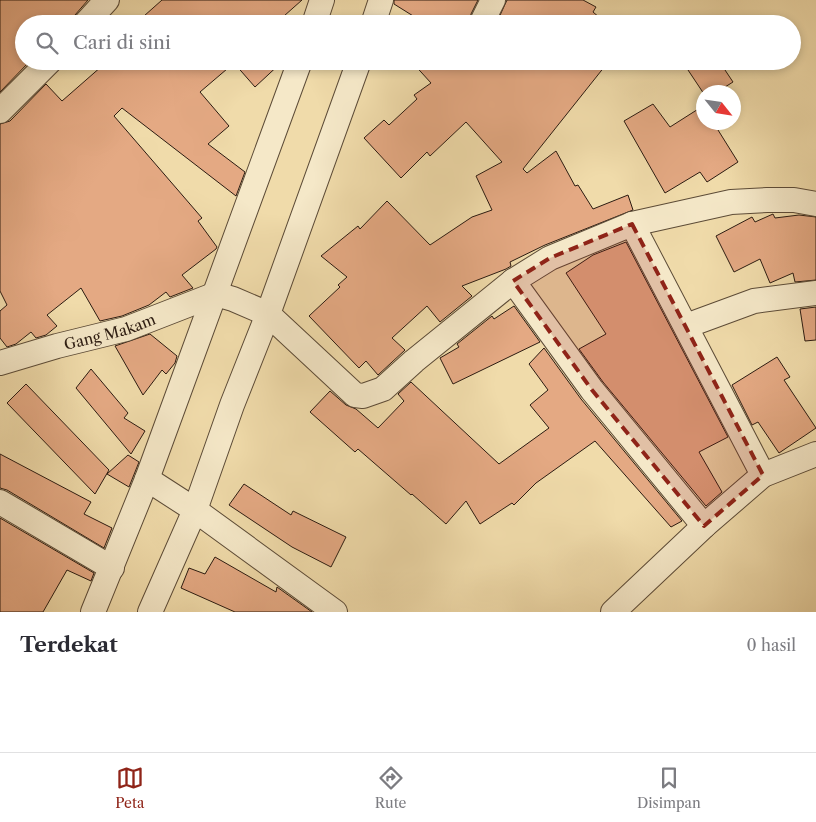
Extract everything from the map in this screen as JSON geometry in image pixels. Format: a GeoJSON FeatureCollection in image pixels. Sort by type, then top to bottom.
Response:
{"type":"FeatureCollection","features":[{"type":"Feature","properties":{"kind":"street"},"geometry":{"type":"LineString","coordinates":[[93,15],[107,0]]}},
{"type":"Feature","properties":{"kind":"street"},"geometry":{"type":"LineString","coordinates":[[317,15],[322,0]]}},
{"type":"Feature","properties":{"kind":"street"},"geometry":{"type":"LineString","coordinates":[[375,15],[381,0]]}},
{"type":"Feature","properties":{"kind":"street"},"geometry":{"type":"LineString","coordinates":[[0,111],[41,70]]}},
{"type":"Feature","properties":{"kind":"street"},"geometry":{"type":"LineString","coordinates":[[93,612],[153,482],[224,297],[297,70]]}},
{"type":"Feature","properties":{"kind":"street"},"geometry":{"type":"LineString","coordinates":[[150,612],[232,406],[262,312],[356,70]]}},
{"type":"Feature","properties":{"kind":"street"},"geometry":{"type":"LineString","coordinates":[[224,297],[262,312],[355,395],[363,396],[383,389],[414,361],[513,281],[550,258],[632,224],[731,202],[767,200],[816,204]]}},
{"type":"Feature","properties":{"kind":"street"},"geometry":{"type":"LineString","coordinates":[[632,224],[764,475]]}},
{"type":"Feature","properties":{"kind":"street"},"geometry":{"type":"LineString","coordinates":[[513,281],[592,390],[704,526]]}},
{"type":"Feature","properties":{"kind":"street"},"geometry":{"type":"LineString","coordinates":[[686,326],[754,301],[816,293]]}},
{"type":"Feature","properties":{"kind":"street","name":"Gang Makam"},"geometry":{"type":"LineString","coordinates":[[0,363],[57,346],[126,329],[224,297]]}},
{"type":"Feature","properties":{"kind":"street"},"geometry":{"type":"LineString","coordinates":[[613,612],[704,526],[764,475],[816,454]]}},
{"type":"Feature","properties":{"kind":"street"},"geometry":{"type":"LineString","coordinates":[[153,482],[191,507],[335,612]]}},
{"type":"Feature","properties":{"kind":"street"},"geometry":{"type":"LineString","coordinates":[[0,502],[112,568]]}},
{"type":"Feature","properties":{"kind":"highlighted area"},"geometry":{"type":"Polygon","coordinates":[[[632,224],[763,475],[704,526],[592,390],[513,281],[550,258],[632,224]]]}},
{"type":"Feature","properties":{"kind":"building"},"geometry":{"type":"Polygon","coordinates":[[[0,0],[88,0],[75,15],[15,15],[15,70],[21,70],[0,92],[0,0]]]}},
{"type":"Feature","properties":{"kind":"building"},"geometry":{"type":"Polygon","coordinates":[[[162,0],[302,0],[285,15],[145,15],[162,0]]]}},
{"type":"Feature","properties":{"kind":"building"},"geometry":{"type":"Polygon","coordinates":[[[394,0],[478,0],[471,15],[412,15],[394,4],[394,0]]]}},
{"type":"Feature","properties":{"kind":"building"},"geometry":{"type":"Polygon","coordinates":[[[507,0],[583,0],[596,7],[593,12],[596,15],[500,15],[507,0]]]}},
{"type":"Feature","properties":{"kind":"building"},"geometry":{"type":"Polygon","coordinates":[[[97,70],[226,70],[200,92],[229,126],[208,144],[245,172],[236,196],[122,108],[114,116],[202,218],[198,221],[217,247],[182,275],[193,288],[170,297],[166,292],[149,305],[122,316],[100,321],[81,288],[47,315],[57,326],[46,335],[36,338],[31,332],[16,344],[7,347],[0,338],[0,311],[7,305],[0,291],[0,124],[10,121],[46,84],[62,101],[97,70]]]}},
{"type":"Feature","properties":{"kind":"building"},"geometry":{"type":"Polygon","coordinates":[[[240,70],[273,70],[255,87],[240,70]]]}},
{"type":"Feature","properties":{"kind":"building"},"geometry":{"type":"Polygon","coordinates":[[[419,70],[602,70],[523,169],[527,173],[556,151],[575,186],[578,185],[593,209],[628,195],[633,210],[545,245],[510,262],[511,266],[506,269],[462,286],[472,296],[440,322],[427,306],[392,338],[405,350],[378,375],[366,361],[359,368],[309,316],[340,287],[338,285],[347,277],[321,256],[358,226],[360,229],[387,201],[430,245],[472,217],[492,210],[476,176],[502,162],[466,122],[430,156],[427,152],[401,178],[364,138],[384,120],[389,125],[417,99],[414,95],[431,83],[419,70]]]}},
{"type":"Feature","properties":{"kind":"building"},"geometry":{"type":"Polygon","coordinates":[[[688,70],[725,70],[733,82],[728,85],[698,85],[688,70]]]}},
{"type":"Feature","properties":{"kind":"building"},"geometry":{"type":"Polygon","coordinates":[[[653,104],[670,127],[696,110],[696,130],[718,130],[738,162],[707,182],[700,172],[665,193],[624,121],[653,104]]]}},
{"type":"Feature","properties":{"kind":"building"},"geometry":{"type":"Polygon","coordinates":[[[773,214],[775,218],[799,215],[816,217],[816,280],[795,282],[793,273],[770,283],[760,259],[734,272],[716,236],[752,217],[755,222],[773,214]]]}},
{"type":"Feature","properties":{"kind":"building"},"geometry":{"type":"Polygon","coordinates":[[[626,242],[728,437],[699,452],[722,492],[706,506],[603,382],[579,349],[606,334],[566,273],[593,255],[626,242]]]}},
{"type":"Feature","properties":{"kind":"building"},"geometry":{"type":"Polygon","coordinates":[[[514,306],[540,342],[453,384],[440,358],[459,347],[457,344],[492,316],[494,319],[514,306]]]}},
{"type":"Feature","properties":{"kind":"building"},"geometry":{"type":"Polygon","coordinates":[[[816,307],[816,340],[805,341],[800,309],[816,307]]]}},
{"type":"Feature","properties":{"kind":"building"},"geometry":{"type":"Polygon","coordinates":[[[150,334],[177,356],[175,363],[166,374],[162,370],[143,395],[115,346],[150,334]]]}},
{"type":"Feature","properties":{"kind":"building"},"geometry":{"type":"Polygon","coordinates":[[[544,348],[581,399],[682,521],[671,527],[595,441],[536,483],[514,505],[512,503],[480,524],[466,501],[446,524],[358,449],[355,452],[310,412],[330,391],[346,405],[356,409],[378,428],[404,401],[398,394],[411,382],[499,464],[549,428],[530,405],[548,390],[529,364],[544,348]]]}},
{"type":"Feature","properties":{"kind":"building"},"geometry":{"type":"Polygon","coordinates":[[[777,357],[790,377],[784,380],[816,428],[779,453],[758,422],[752,425],[732,385],[777,357]]]}},
{"type":"Feature","properties":{"kind":"building"},"geometry":{"type":"Polygon","coordinates":[[[91,369],[128,413],[124,418],[145,431],[131,454],[76,388],[91,369]]]}},
{"type":"Feature","properties":{"kind":"building"},"geometry":{"type":"Polygon","coordinates":[[[26,384],[109,470],[95,494],[7,403],[26,384]]]}},
{"type":"Feature","properties":{"kind":"building"},"geometry":{"type":"Polygon","coordinates":[[[0,454],[91,502],[84,514],[112,528],[104,548],[7,490],[0,488],[0,454]]]}},
{"type":"Feature","properties":{"kind":"building"},"geometry":{"type":"Polygon","coordinates":[[[128,455],[139,462],[129,487],[107,474],[128,455]]]}},
{"type":"Feature","properties":{"kind":"building"},"geometry":{"type":"Polygon","coordinates":[[[244,484],[291,515],[293,511],[346,537],[331,567],[292,547],[229,505],[244,484]]]}},
{"type":"Feature","properties":{"kind":"building"},"geometry":{"type":"Polygon","coordinates":[[[0,518],[94,573],[91,581],[67,570],[43,612],[0,612],[0,518]]]}},
{"type":"Feature","properties":{"kind":"building"},"geometry":{"type":"Polygon","coordinates":[[[215,557],[276,592],[277,587],[312,612],[235,612],[181,588],[189,568],[205,574],[215,557]]]}}]}
